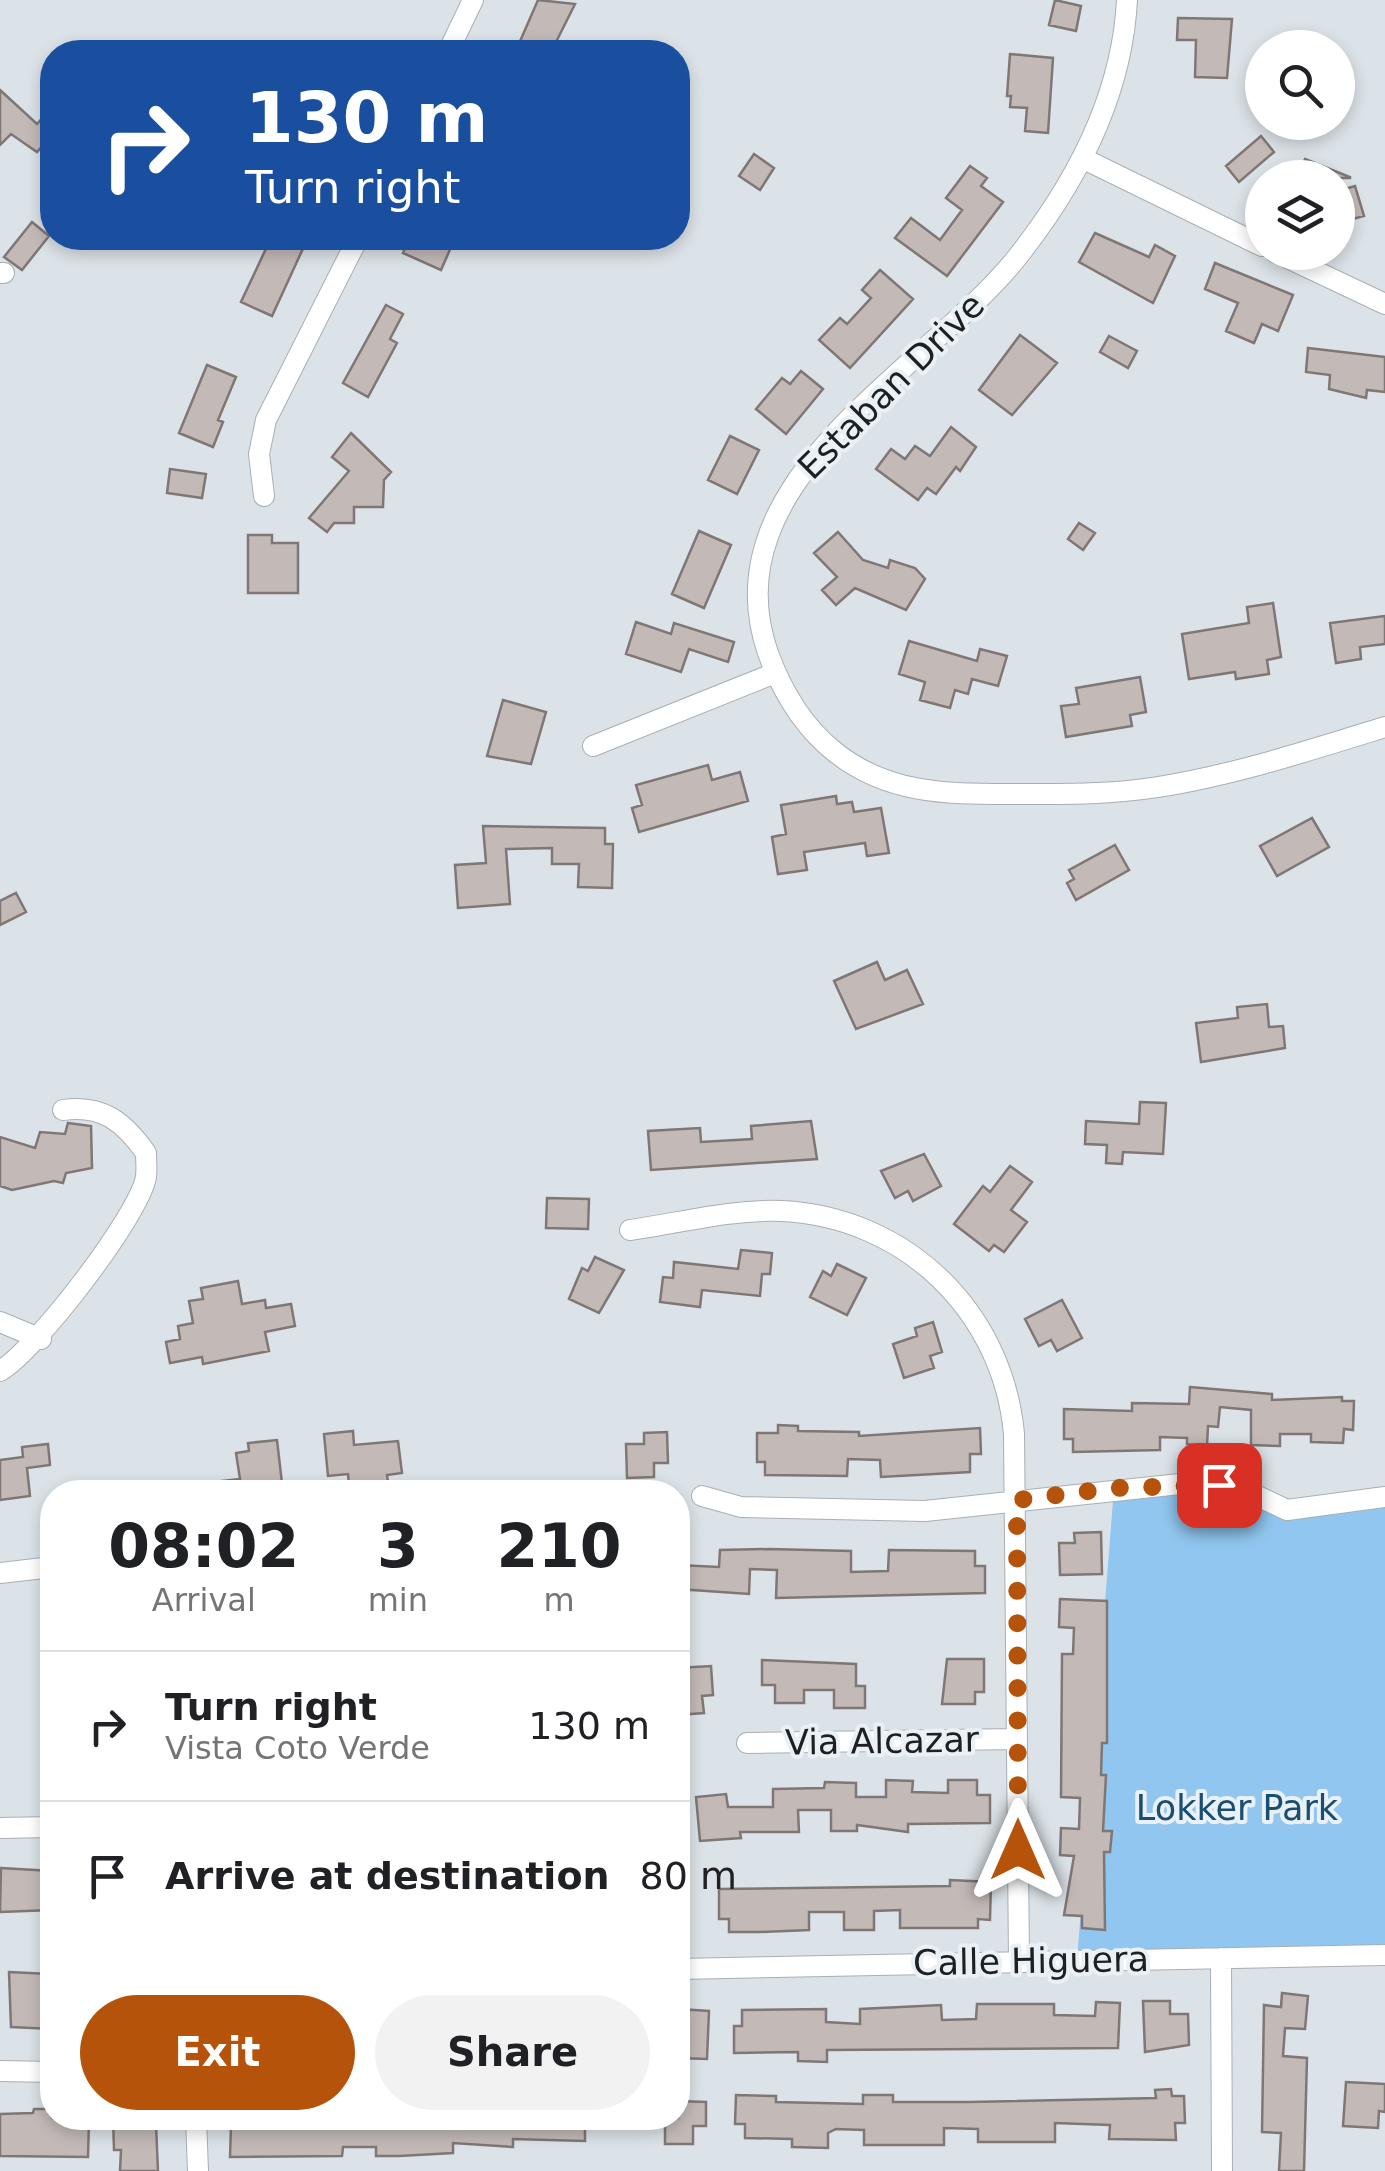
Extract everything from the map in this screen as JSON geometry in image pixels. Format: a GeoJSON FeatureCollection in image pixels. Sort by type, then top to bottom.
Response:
{"type":"FeatureCollection","features":[{"type":"Feature","properties":{"kind":"street"},"geometry":{"type":"LineString","coordinates":[[454,40],[473,0]]}},
{"type":"Feature","properties":{"kind":"street","name":"Estaban Drive"},"geometry":{"type":"LineString","coordinates":[[1127,0],[1117,72],[1082,158],[1011,264],[828,440],[796,481],[772,527],[761,568],[761,626],[775,673],[802,719],[850,763],[896,785],[946,794],[1088,794],[1158,787],[1385,727]]}},
{"type":"Feature","properties":{"kind":"street"},"geometry":{"type":"LineString","coordinates":[[1082,158],[1245,238]]}},
{"type":"Feature","properties":{"kind":"street"},"geometry":{"type":"LineString","coordinates":[[264,496],[259,454],[266,420],[352,250]]}},
{"type":"Feature","properties":{"kind":"street"},"geometry":{"type":"LineString","coordinates":[[1313,270],[1385,304]]}},
{"type":"Feature","properties":{"kind":"street"},"geometry":{"type":"LineString","coordinates":[[593,746],[775,673]]}},
{"type":"Feature","properties":{"kind":"street"},"geometry":{"type":"LineString","coordinates":[[0,1371],[40,1339],[133,1206],[146,1178],[146,1153],[124,1126],[92,1107],[64,1110]]}},
{"type":"Feature","properties":{"kind":"street"},"geometry":{"type":"LineString","coordinates":[[630,1230],[782,1211],[856,1227],[908,1254],[960,1299],[999,1360],[1011,1404],[1017,1500],[1019,1961]]}},
{"type":"Feature","properties":{"kind":"street"},"geometry":{"type":"LineString","coordinates":[[0,1322],[40,1339]]}},
{"type":"Feature","properties":{"kind":"street"},"geometry":{"type":"LineString","coordinates":[[702,1496],[741,1507],[907,1511],[1180,1484],[1232,1486],[1287,1510],[1385,1497]]}},
{"type":"Feature","properties":{"kind":"street"},"geometry":{"type":"LineString","coordinates":[[0,1573],[40,1568]]}},
{"type":"Feature","properties":{"kind":"street","name":"Via Alcazar"},"geometry":{"type":"LineString","coordinates":[[747,1743],[1016,1738]]}},
{"type":"Feature","properties":{"kind":"street"},"geometry":{"type":"LineString","coordinates":[[0,1828],[40,1827]]}},
{"type":"Feature","properties":{"kind":"street","name":"Calle Higuera"},"geometry":{"type":"LineString","coordinates":[[690,1969],[1385,1955]]}},
{"type":"Feature","properties":{"kind":"street"},"geometry":{"type":"LineString","coordinates":[[1221,1958],[1222,2171]]}},
{"type":"Feature","properties":{"kind":"street"},"geometry":{"type":"LineString","coordinates":[[0,2070],[40,2072]]}},
{"type":"Feature","properties":{"kind":"street"},"geometry":{"type":"LineString","coordinates":[[196,2130],[198,2171]]}},
{"type":"Feature","properties":{"kind":"green space","name":"Lokker Park"},"geometry":{"type":"Polygon","coordinates":[[[1180,1484],[1287,1510],[1385,1497],[1385,1955],[1077,1960],[1114,1488],[1180,1484]]]}},
{"type":"Feature","properties":{"kind":"building"},"geometry":{"type":"Polygon","coordinates":[[[538,0],[575,4],[557,40],[521,40],[538,0]]]}},
{"type":"Feature","properties":{"kind":"building"},"geometry":{"type":"Polygon","coordinates":[[[1055,0],[1081,6],[1076,31],[1049,25],[1055,0]]]}},
{"type":"Feature","properties":{"kind":"building"},"geometry":{"type":"Polygon","coordinates":[[[1178,18],[1232,19],[1227,78],[1195,77],[1196,40],[1177,40],[1178,18]]]}},
{"type":"Feature","properties":{"kind":"building"},"geometry":{"type":"Polygon","coordinates":[[[1010,54],[1053,58],[1048,133],[1025,131],[1027,108],[1010,107],[1010,54]]]}},
{"type":"Feature","properties":{"kind":"building"},"geometry":{"type":"Polygon","coordinates":[[[0,90],[37,124],[40,121],[40,149],[37,152],[11,134],[0,145],[0,90]]]}},
{"type":"Feature","properties":{"kind":"building"},"geometry":{"type":"Polygon","coordinates":[[[1256,140],[1264,140],[1274,152],[1265,160],[1245,160],[1245,177],[1239,182],[1226,166],[1256,140]]]}},
{"type":"Feature","properties":{"kind":"building"},"geometry":{"type":"Polygon","coordinates":[[[754,154],[774,168],[760,190],[739,176],[754,154]]]}},
{"type":"Feature","properties":{"kind":"building"},"geometry":{"type":"Polygon","coordinates":[[[970,166],[987,178],[981,186],[1003,202],[947,276],[895,238],[911,218],[940,240],[962,210],[946,198],[970,166]]]}},
{"type":"Feature","properties":{"kind":"building"},"geometry":{"type":"Polygon","coordinates":[[[1355,186],[1364,216],[1355,218],[1355,186]]]}},
{"type":"Feature","properties":{"kind":"building"},"geometry":{"type":"Polygon","coordinates":[[[32,222],[40,229],[40,247],[22,270],[4,257],[32,222]]]}},
{"type":"Feature","properties":{"kind":"building"},"geometry":{"type":"Polygon","coordinates":[[[1095,233],[1149,257],[1155,245],[1175,256],[1153,303],[1079,262],[1095,233]]]}},
{"type":"Feature","properties":{"kind":"building"},"geometry":{"type":"Polygon","coordinates":[[[265,250],[302,250],[272,316],[241,302],[265,250]]]}},
{"type":"Feature","properties":{"kind":"building"},"geometry":{"type":"Polygon","coordinates":[[[404,250],[450,250],[441,270],[403,253],[404,250]]]}},
{"type":"Feature","properties":{"kind":"building"},"geometry":{"type":"Polygon","coordinates":[[[1215,263],[1293,295],[1278,331],[1262,324],[1254,343],[1226,331],[1238,303],[1205,289],[1215,263]]]}},
{"type":"Feature","properties":{"kind":"building"},"geometry":{"type":"Polygon","coordinates":[[[880,270],[913,299],[850,368],[819,340],[840,318],[847,324],[871,298],[862,290],[880,270]]]}},
{"type":"Feature","properties":{"kind":"building"},"geometry":{"type":"Polygon","coordinates":[[[386,305],[403,314],[390,339],[397,343],[368,397],[343,383],[386,305]]]}},
{"type":"Feature","properties":{"kind":"building"},"geometry":{"type":"Polygon","coordinates":[[[1020,335],[1057,363],[1012,415],[979,390],[1020,335]]]}},
{"type":"Feature","properties":{"kind":"building"},"geometry":{"type":"Polygon","coordinates":[[[1109,336],[1137,351],[1128,368],[1100,352],[1109,336]]]}},
{"type":"Feature","properties":{"kind":"building"},"geometry":{"type":"Polygon","coordinates":[[[1308,348],[1385,357],[1385,392],[1367,390],[1366,398],[1329,389],[1330,375],[1306,372],[1308,348]]]}},
{"type":"Feature","properties":{"kind":"building"},"geometry":{"type":"Polygon","coordinates":[[[207,365],[236,377],[218,420],[223,422],[213,447],[179,433],[207,365]]]}},
{"type":"Feature","properties":{"kind":"building"},"geometry":{"type":"Polygon","coordinates":[[[801,371],[823,389],[786,434],[756,409],[782,378],[790,384],[801,371]]]}},
{"type":"Feature","properties":{"kind":"building"},"geometry":{"type":"Polygon","coordinates":[[[951,427],[976,447],[960,471],[956,467],[936,494],[927,488],[918,500],[876,469],[891,449],[905,459],[915,446],[930,456],[951,427]]]}},
{"type":"Feature","properties":{"kind":"building"},"geometry":{"type":"Polygon","coordinates":[[[351,433],[391,472],[384,480],[383,507],[354,507],[354,523],[334,523],[327,532],[309,518],[349,471],[332,457],[351,433]]]}},
{"type":"Feature","properties":{"kind":"building"},"geometry":{"type":"Polygon","coordinates":[[[730,436],[759,450],[737,494],[708,480],[730,436]]]}},
{"type":"Feature","properties":{"kind":"building"},"geometry":{"type":"Polygon","coordinates":[[[170,469],[206,474],[202,498],[167,493],[170,469]]]}},
{"type":"Feature","properties":{"kind":"building"},"geometry":{"type":"Polygon","coordinates":[[[1079,523],[1095,533],[1083,550],[1068,539],[1079,523]]]}},
{"type":"Feature","properties":{"kind":"building"},"geometry":{"type":"Polygon","coordinates":[[[699,531],[731,545],[704,608],[672,594],[699,531]]]}},
{"type":"Feature","properties":{"kind":"building"},"geometry":{"type":"Polygon","coordinates":[[[838,532],[863,560],[888,568],[890,560],[915,568],[925,579],[906,610],[855,588],[836,605],[822,590],[837,577],[814,553],[838,532]]]}},
{"type":"Feature","properties":{"kind":"building"},"geometry":{"type":"Polygon","coordinates":[[[248,535],[272,535],[272,543],[298,543],[298,593],[248,593],[248,535]]]}},
{"type":"Feature","properties":{"kind":"building"},"geometry":{"type":"Polygon","coordinates":[[[1273,603],[1281,657],[1267,660],[1269,674],[1236,679],[1235,672],[1189,679],[1182,634],[1249,623],[1247,607],[1273,603]]]}},
{"type":"Feature","properties":{"kind":"building"},"geometry":{"type":"Polygon","coordinates":[[[1385,616],[1385,644],[1360,647],[1361,659],[1336,663],[1330,623],[1385,616]]]}},
{"type":"Feature","properties":{"kind":"building"},"geometry":{"type":"Polygon","coordinates":[[[636,622],[671,634],[674,623],[734,642],[728,662],[689,649],[681,672],[626,654],[636,622]]]}},
{"type":"Feature","properties":{"kind":"building"},"geometry":{"type":"Polygon","coordinates":[[[909,641],[977,661],[980,649],[1007,656],[998,686],[972,679],[968,694],[955,690],[950,708],[920,700],[925,682],[899,674],[909,641]]]}},
{"type":"Feature","properties":{"kind":"building"},"geometry":{"type":"Polygon","coordinates":[[[1140,677],[1146,712],[1130,715],[1132,726],[1066,737],[1061,706],[1079,704],[1076,688],[1140,677]]]}},
{"type":"Feature","properties":{"kind":"building"},"geometry":{"type":"Polygon","coordinates":[[[503,700],[546,712],[531,764],[487,756],[503,700]]]}},
{"type":"Feature","properties":{"kind":"building"},"geometry":{"type":"Polygon","coordinates":[[[708,765],[712,780],[740,772],[748,801],[639,832],[632,808],[642,805],[636,785],[708,765]]]}},
{"type":"Feature","properties":{"kind":"building"},"geometry":{"type":"Polygon","coordinates":[[[836,796],[837,804],[852,802],[854,812],[881,808],[889,853],[867,856],[865,843],[804,852],[807,870],[778,874],[772,837],[786,834],[781,805],[836,796]]]}},
{"type":"Feature","properties":{"kind":"building"},"geometry":{"type":"Polygon","coordinates":[[[1312,818],[1329,847],[1277,876],[1260,846],[1312,818]]]}},
{"type":"Feature","properties":{"kind":"building"},"geometry":{"type":"Polygon","coordinates":[[[483,826],[605,828],[605,844],[613,844],[612,888],[578,887],[579,864],[552,864],[552,848],[506,849],[510,904],[458,908],[455,865],[486,863],[483,826]]]}},
{"type":"Feature","properties":{"kind":"building"},"geometry":{"type":"Polygon","coordinates":[[[1115,845],[1129,870],[1076,900],[1067,883],[1074,879],[1069,870],[1115,845]]]}},
{"type":"Feature","properties":{"kind":"building"},"geometry":{"type":"Polygon","coordinates":[[[16,893],[26,912],[0,925],[0,901],[16,893]]]}},
{"type":"Feature","properties":{"kind":"building"},"geometry":{"type":"Polygon","coordinates":[[[877,962],[885,980],[907,970],[923,1004],[856,1029],[834,981],[877,962]]]}},
{"type":"Feature","properties":{"kind":"building"},"geometry":{"type":"Polygon","coordinates":[[[1267,1004],[1269,1027],[1283,1026],[1285,1048],[1201,1062],[1196,1023],[1238,1018],[1237,1007],[1267,1004]]]}},
{"type":"Feature","properties":{"kind":"building"},"geometry":{"type":"Polygon","coordinates":[[[1140,1102],[1166,1103],[1163,1154],[1123,1152],[1122,1164],[1106,1163],[1107,1145],[1085,1144],[1086,1121],[1139,1124],[1140,1102]]]}},
{"type":"Feature","properties":{"kind":"building"},"geometry":{"type":"Polygon","coordinates":[[[811,1121],[817,1159],[651,1170],[648,1131],[700,1128],[701,1142],[752,1139],[751,1126],[811,1121]]]}},
{"type":"Feature","properties":{"kind":"building"},"geometry":{"type":"Polygon","coordinates":[[[68,1123],[91,1126],[92,1168],[66,1173],[63,1183],[54,1181],[12,1190],[0,1186],[0,1137],[35,1148],[40,1132],[65,1134],[68,1123]]]}},
{"type":"Feature","properties":{"kind":"building"},"geometry":{"type":"Polygon","coordinates":[[[924,1154],[941,1186],[913,1201],[908,1191],[895,1198],[881,1171],[924,1154]]]}},
{"type":"Feature","properties":{"kind":"building"},"geometry":{"type":"Polygon","coordinates":[[[1010,1166],[1032,1182],[1011,1210],[1027,1222],[1004,1252],[994,1245],[989,1251],[954,1224],[983,1186],[990,1192],[1010,1166]]]}},
{"type":"Feature","properties":{"kind":"building"},"geometry":{"type":"Polygon","coordinates":[[[547,1198],[589,1199],[588,1229],[546,1228],[547,1198]]]}},
{"type":"Feature","properties":{"kind":"building"},"geometry":{"type":"Polygon","coordinates":[[[741,1250],[772,1253],[770,1274],[762,1274],[760,1296],[702,1290],[700,1307],[660,1302],[663,1277],[673,1278],[674,1262],[738,1269],[741,1250]]]}},
{"type":"Feature","properties":{"kind":"building"},"geometry":{"type":"Polygon","coordinates":[[[595,1257],[624,1270],[599,1313],[569,1299],[582,1268],[588,1271],[595,1257]]]}},
{"type":"Feature","properties":{"kind":"building"},"geometry":{"type":"Polygon","coordinates":[[[837,1264],[866,1278],[847,1315],[810,1297],[823,1271],[831,1276],[837,1264]]]}},
{"type":"Feature","properties":{"kind":"building"},"geometry":{"type":"Polygon","coordinates":[[[238,1281],[242,1304],[265,1300],[266,1308],[291,1304],[295,1326],[265,1332],[269,1351],[203,1364],[202,1357],[170,1363],[166,1342],[180,1339],[178,1326],[193,1323],[189,1301],[203,1299],[201,1288],[238,1281]]]}},
{"type":"Feature","properties":{"kind":"building"},"geometry":{"type":"Polygon","coordinates":[[[1062,1300],[1082,1338],[1057,1351],[1051,1340],[1039,1346],[1025,1319],[1062,1300]]]}},
{"type":"Feature","properties":{"kind":"building"},"geometry":{"type":"Polygon","coordinates":[[[933,1322],[942,1352],[930,1356],[934,1368],[904,1378],[893,1344],[917,1336],[915,1328],[933,1322]]]}},
{"type":"Feature","properties":{"kind":"building"},"geometry":{"type":"Polygon","coordinates":[[[1190,1387],[1272,1394],[1272,1400],[1342,1397],[1342,1401],[1354,1401],[1353,1430],[1344,1429],[1343,1443],[1311,1442],[1311,1434],[1280,1434],[1280,1446],[1251,1445],[1251,1410],[1220,1407],[1218,1427],[1208,1426],[1207,1446],[1187,1444],[1187,1438],[1160,1437],[1160,1450],[1073,1452],[1073,1439],[1064,1439],[1064,1409],[1132,1411],[1132,1403],[1189,1404],[1190,1387]]]}},
{"type":"Feature","properties":{"kind":"building"},"geometry":{"type":"Polygon","coordinates":[[[778,1425],[798,1426],[798,1431],[859,1432],[859,1436],[980,1428],[981,1454],[970,1454],[970,1472],[881,1477],[880,1460],[848,1459],[847,1476],[765,1475],[765,1462],[757,1462],[757,1433],[778,1433],[778,1425]]]}},
{"type":"Feature","properties":{"kind":"building"},"geometry":{"type":"Polygon","coordinates":[[[353,1431],[354,1445],[398,1441],[402,1473],[387,1475],[388,1480],[349,1480],[348,1474],[328,1476],[324,1434],[353,1431]]]}},
{"type":"Feature","properties":{"kind":"building"},"geometry":{"type":"Polygon","coordinates":[[[667,1432],[668,1463],[654,1463],[654,1477],[627,1478],[626,1444],[644,1444],[644,1433],[667,1432]]]}},
{"type":"Feature","properties":{"kind":"building"},"geometry":{"type":"Polygon","coordinates":[[[277,1440],[282,1480],[231,1480],[240,1479],[236,1453],[249,1451],[248,1443],[277,1440]]]}},
{"type":"Feature","properties":{"kind":"building"},"geometry":{"type":"Polygon","coordinates":[[[48,1444],[50,1465],[27,1468],[30,1496],[0,1500],[0,1460],[23,1457],[22,1447],[48,1444]]]}},
{"type":"Feature","properties":{"kind":"building"},"geometry":{"type":"Polygon","coordinates":[[[1101,1532],[1102,1574],[1060,1575],[1059,1543],[1075,1543],[1074,1533],[1101,1532]]]}},
{"type":"Feature","properties":{"kind":"building"},"geometry":{"type":"Polygon","coordinates":[[[720,1550],[851,1551],[851,1572],[888,1571],[889,1550],[975,1551],[975,1566],[985,1566],[985,1593],[776,1598],[777,1570],[750,1569],[749,1594],[690,1590],[690,1566],[719,1567],[720,1550]]]}},
{"type":"Feature","properties":{"kind":"building"},"geometry":{"type":"Polygon","coordinates":[[[1060,1599],[1107,1601],[1107,1743],[1102,1743],[1101,1775],[1106,1775],[1103,1831],[1112,1831],[1110,1852],[1104,1852],[1105,1930],[1082,1928],[1082,1916],[1064,1915],[1074,1856],[1060,1855],[1061,1828],[1079,1829],[1080,1798],[1061,1797],[1062,1654],[1073,1654],[1074,1628],[1059,1627],[1060,1599]]]}},
{"type":"Feature","properties":{"kind":"building"},"geometry":{"type":"Polygon","coordinates":[[[947,1659],[984,1659],[984,1692],[975,1692],[975,1704],[942,1704],[947,1659]]]}},
{"type":"Feature","properties":{"kind":"building"},"geometry":{"type":"Polygon","coordinates":[[[762,1660],[856,1664],[856,1686],[865,1686],[865,1708],[834,1708],[834,1690],[804,1690],[804,1703],[775,1703],[775,1685],[762,1685],[762,1660]]]}},
{"type":"Feature","properties":{"kind":"building"},"geometry":{"type":"Polygon","coordinates":[[[711,1666],[713,1695],[702,1696],[704,1713],[690,1714],[690,1667],[711,1666]]]}},
{"type":"Feature","properties":{"kind":"building"},"geometry":{"type":"Polygon","coordinates":[[[886,1780],[913,1781],[912,1792],[948,1793],[948,1780],[977,1780],[977,1795],[990,1795],[990,1823],[908,1824],[908,1832],[857,1825],[857,1831],[831,1831],[831,1810],[798,1810],[799,1832],[740,1832],[741,1838],[700,1841],[696,1797],[726,1794],[728,1807],[773,1807],[773,1789],[824,1788],[825,1782],[856,1783],[856,1797],[886,1797],[886,1780]]]}},
{"type":"Feature","properties":{"kind":"building"},"geometry":{"type":"Polygon","coordinates":[[[1,1868],[40,1870],[40,1910],[0,1912],[1,1868]]]}},
{"type":"Feature","properties":{"kind":"building"},"geometry":{"type":"Polygon","coordinates":[[[950,1880],[991,1882],[990,1920],[978,1919],[978,1928],[900,1928],[900,1910],[874,1911],[874,1930],[844,1930],[844,1912],[809,1912],[809,1930],[729,1932],[729,1919],[719,1919],[719,1889],[950,1886],[950,1880]]]}},
{"type":"Feature","properties":{"kind":"building"},"geometry":{"type":"Polygon","coordinates":[[[9,1972],[40,1974],[40,2028],[11,2027],[9,1972]]]}},
{"type":"Feature","properties":{"kind":"building"},"geometry":{"type":"Polygon","coordinates":[[[1282,1993],[1308,1996],[1305,2029],[1285,2028],[1283,2056],[1307,2058],[1304,2171],[1279,2171],[1281,2133],[1262,2132],[1264,2005],[1281,2007],[1282,1993]]]}},
{"type":"Feature","properties":{"kind":"building"},"geometry":{"type":"Polygon","coordinates":[[[1143,2001],[1170,2001],[1170,2014],[1188,2014],[1189,2045],[1145,2052],[1143,2001]]]}},
{"type":"Feature","properties":{"kind":"building"},"geometry":{"type":"Polygon","coordinates":[[[1096,2002],[1120,2003],[1118,2048],[827,2050],[827,2062],[798,2061],[798,2052],[734,2053],[734,2026],[742,2026],[742,2010],[826,2009],[826,2022],[860,2024],[860,2009],[941,2005],[942,2020],[976,2019],[977,2004],[1054,2004],[1054,2015],[1095,2016],[1096,2002]]]}},
{"type":"Feature","properties":{"kind":"building"},"geometry":{"type":"Polygon","coordinates":[[[690,2010],[709,2011],[707,2059],[690,2058],[690,2010]]]}},
{"type":"Feature","properties":{"kind":"building"},"geometry":{"type":"Polygon","coordinates":[[[1346,2082],[1385,2084],[1385,2112],[1379,2111],[1378,2128],[1343,2126],[1346,2082]]]}},
{"type":"Feature","properties":{"kind":"building"},"geometry":{"type":"Polygon","coordinates":[[[1171,2089],[1172,2096],[1184,2096],[1185,2123],[1175,2123],[1176,2140],[1109,2139],[1110,2125],[1055,2123],[1055,2142],[978,2142],[978,2129],[944,2128],[944,2145],[864,2145],[864,2130],[836,2129],[828,2133],[828,2148],[792,2147],[792,2139],[745,2138],[745,2124],[735,2124],[736,2095],[776,2096],[776,2102],[863,2104],[863,2095],[893,2095],[893,2102],[969,2102],[1156,2098],[1155,2090],[1171,2089]]]}},
{"type":"Feature","properties":{"kind":"building"},"geometry":{"type":"Polygon","coordinates":[[[690,2101],[706,2102],[706,2126],[693,2126],[693,2144],[665,2144],[665,2130],[690,2130],[690,2101]]]}},
{"type":"Feature","properties":{"kind":"building"},"geometry":{"type":"Polygon","coordinates":[[[40,2109],[40,2130],[89,2130],[88,2157],[0,2156],[0,2114],[33,2113],[40,2109]]]}},
{"type":"Feature","properties":{"kind":"building"},"geometry":{"type":"Polygon","coordinates":[[[113,2130],[156,2130],[158,2171],[120,2171],[121,2150],[114,2150],[113,2130]]]}},
{"type":"Feature","properties":{"kind":"building"},"geometry":{"type":"Polygon","coordinates":[[[231,2130],[585,2130],[585,2141],[513,2139],[513,2147],[453,2143],[453,2153],[376,2156],[376,2147],[343,2147],[342,2156],[230,2157],[231,2130]]]}},
{"type":"Feature","properties":{"kind":"route"},"geometry":{"type":"LineString","coordinates":[[1018,1850],[1017,1500],[1114,1488],[1219,1485]]}}]}
